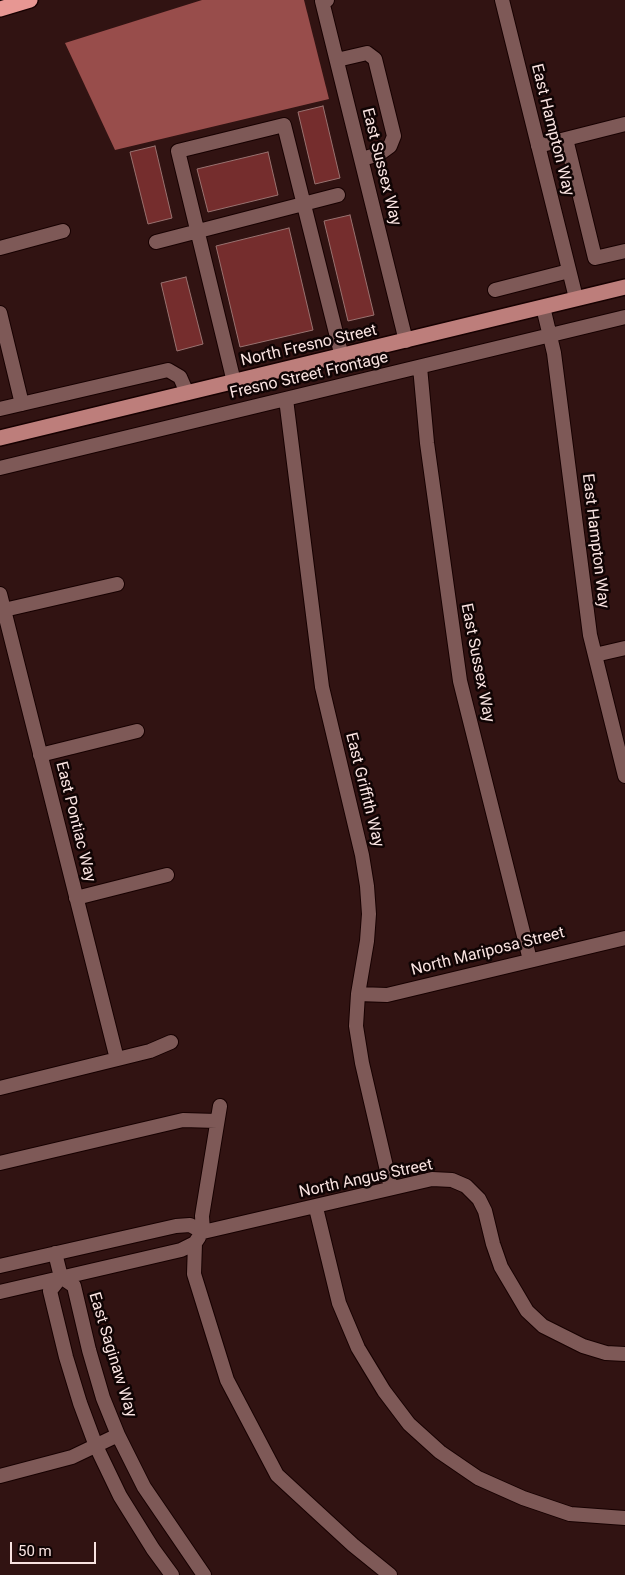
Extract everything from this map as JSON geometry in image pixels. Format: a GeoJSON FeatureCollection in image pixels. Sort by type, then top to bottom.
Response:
{"type":"FeatureCollection","features":[{"type":"Feature","properties":{"kind":"highway"},"geometry":{"type":"LineString","coordinates":[[0,10],[30,0]]}},
{"type":"Feature","properties":{"kind":"main road","name":"North Fresno Street"},"geometry":{"type":"LineString","coordinates":[[0,438],[342,357],[625,287]]}},
{"type":"Feature","properties":{"kind":"street","name":"East Hampton Way"},"geometry":{"type":"LineString","coordinates":[[502,0],[576,298]]}},
{"type":"Feature","properties":{"kind":"street","name":"East Sussex Way"},"geometry":{"type":"LineString","coordinates":[[324,1],[406,341]]}},
{"type":"Feature","properties":{"kind":"street"},"geometry":{"type":"LineString","coordinates":[[337,60],[367,53],[375,60],[394,136],[390,146],[380,154],[362,159]]}},
{"type":"Feature","properties":{"kind":"street"},"geometry":{"type":"LineString","coordinates":[[538,146],[625,124]]}},
{"type":"Feature","properties":{"kind":"street"},"geometry":{"type":"LineString","coordinates":[[234,382],[178,151],[284,125],[342,357]]}},
{"type":"Feature","properties":{"kind":"street"},"geometry":{"type":"LineString","coordinates":[[566,139],[595,258],[625,251]]}},
{"type":"Feature","properties":{"kind":"street"},"geometry":{"type":"LineString","coordinates":[[156,242],[338,195]]}},
{"type":"Feature","properties":{"kind":"street"},"geometry":{"type":"LineString","coordinates":[[0,248],[64,231]]}},
{"type":"Feature","properties":{"kind":"street"},"geometry":{"type":"LineString","coordinates":[[494,290],[569,271]]}},
{"type":"Feature","properties":{"kind":"street","name":"East Hampton Way"},"geometry":{"type":"LineString","coordinates":[[543,307],[550,336],[590,635],[625,776]]}},
{"type":"Feature","properties":{"kind":"street"},"geometry":{"type":"LineString","coordinates":[[0,313],[22,404]]}},
{"type":"Feature","properties":{"kind":"street","name":"Fresno Street Frontage"},"geometry":{"type":"LineString","coordinates":[[0,468],[550,336],[625,316]]}},
{"type":"Feature","properties":{"kind":"street","name":"East Sussex Way"},"geometry":{"type":"LineString","coordinates":[[420,367],[427,443],[456,659],[530,960]]}},
{"type":"Feature","properties":{"kind":"street"},"geometry":{"type":"LineString","coordinates":[[0,409],[168,370],[180,377],[188,393]]}},
{"type":"Feature","properties":{"kind":"street","name":"East Griffith Way"},"geometry":{"type":"LineString","coordinates":[[286,400],[322,687],[362,855],[367,886],[369,914],[367,941],[358,994],[356,1026],[362,1063],[392,1188]]}},
{"type":"Feature","properties":{"kind":"street"},"geometry":{"type":"LineString","coordinates":[[4,610],[117,584]]}},
{"type":"Feature","properties":{"kind":"street","name":"East Pontiac Way"},"geometry":{"type":"LineString","coordinates":[[0,594],[117,1058]]}},
{"type":"Feature","properties":{"kind":"street"},"geometry":{"type":"LineString","coordinates":[[595,656],[625,648]]}},
{"type":"Feature","properties":{"kind":"street"},"geometry":{"type":"LineString","coordinates":[[40,755],[137,730]]}},
{"type":"Feature","properties":{"kind":"street"},"geometry":{"type":"LineString","coordinates":[[76,898],[167,875]]}},
{"type":"Feature","properties":{"kind":"street","name":"North Mariposa Street"},"geometry":{"type":"LineString","coordinates":[[358,994],[387,994],[625,938]]}},
{"type":"Feature","properties":{"kind":"street"},"geometry":{"type":"LineString","coordinates":[[0,1088],[150,1050],[171,1042]]}},
{"type":"Feature","properties":{"kind":"street"},"geometry":{"type":"LineString","coordinates":[[220,1106],[194,1274],[227,1380],[277,1475],[353,1545],[390,1575]]}},
{"type":"Feature","properties":{"kind":"street"},"geometry":{"type":"LineString","coordinates":[[0,1163],[183,1120],[217,1121]]}},
{"type":"Feature","properties":{"kind":"street","name":"North Angus Street"},"geometry":{"type":"LineString","coordinates":[[0,1292],[181,1250],[199,1237],[392,1188],[432,1179],[452,1180],[466,1186],[480,1199],[485,1211],[492,1244],[501,1267],[511,1288],[527,1311],[543,1326],[583,1346],[606,1353],[625,1354]]}},
{"type":"Feature","properties":{"kind":"street"},"geometry":{"type":"LineString","coordinates":[[316,1208],[339,1303],[358,1348],[384,1391],[409,1424],[440,1452],[478,1478],[523,1498],[570,1514],[625,1518]]}},
{"type":"Feature","properties":{"kind":"street","name":"North Angus Street"},"geometry":{"type":"LineString","coordinates":[[0,1266],[176,1226],[190,1225],[199,1237]]}},
{"type":"Feature","properties":{"kind":"street","name":"East Saginaw Way"},"geometry":{"type":"LineString","coordinates":[[55,1253],[61,1277],[74,1286],[94,1366],[118,1435],[144,1487],[204,1575]]}},
{"type":"Feature","properties":{"kind":"street"},"geometry":{"type":"LineString","coordinates":[[61,1277],[50,1290],[66,1357],[96,1446],[120,1496],[153,1549],[172,1575]]}},
{"type":"Feature","properties":{"kind":"street"},"geometry":{"type":"LineString","coordinates":[[0,1476],[64,1459],[118,1435]]}},
{"type":"Feature","properties":{"kind":"shaded area"},"geometry":{"type":"Polygon","coordinates":[[[202,0],[304,0],[329,99],[115,150],[65,43],[202,0]]]}},
{"type":"Feature","properties":{"kind":"building"},"geometry":{"type":"Polygon","coordinates":[[[323,106],[340,178],[315,184],[298,112],[323,106]]]}},
{"type":"Feature","properties":{"kind":"building"},"geometry":{"type":"Polygon","coordinates":[[[155,146],[172,218],[148,224],[130,152],[155,146]]]}},
{"type":"Feature","properties":{"kind":"building"},"geometry":{"type":"Polygon","coordinates":[[[268,152],[278,195],[208,212],[197,169],[268,152]]]}},
{"type":"Feature","properties":{"kind":"building"},"geometry":{"type":"Polygon","coordinates":[[[350,215],[374,315],[348,321],[324,221],[350,215]]]}},
{"type":"Feature","properties":{"kind":"building"},"geometry":{"type":"Polygon","coordinates":[[[289,228],[313,330],[240,347],[216,246],[289,228]]]}},
{"type":"Feature","properties":{"kind":"building"},"geometry":{"type":"Polygon","coordinates":[[[186,277],[203,344],[177,351],[161,283],[186,277]]]}}]}
